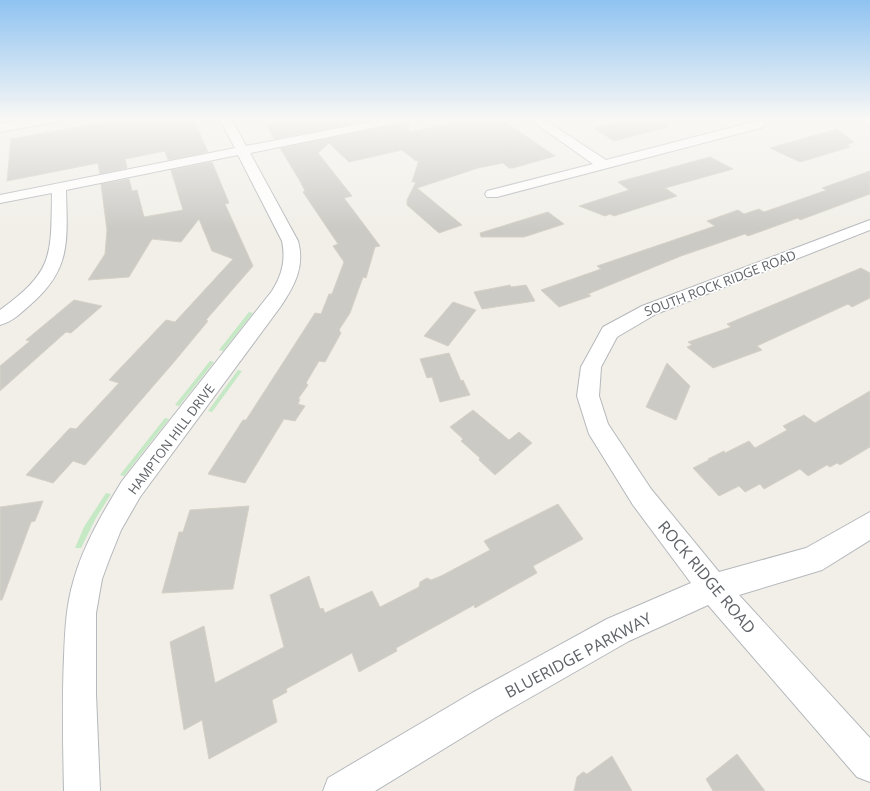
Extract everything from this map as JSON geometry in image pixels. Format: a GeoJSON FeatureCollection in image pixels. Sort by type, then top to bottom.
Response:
{"type":"FeatureCollection","features":[{"type":"Feature","properties":{"kind":"street"},"geometry":{"type":"LineString","coordinates":[[0,199],[223,155]]}},
{"type":"Feature","properties":{"kind":"street","name":"HAMPTON HILL DRIVE"},"geometry":{"type":"LineString","coordinates":[[82,791],[79,694],[81,613],[88,579],[101,545],[111,523],[131,489],[281,293],[290,272],[293,257],[290,241],[244,155]]}},
{"type":"Feature","properties":{"kind":"street"},"geometry":{"type":"LineString","coordinates":[[590,155],[604,164]]}},
{"type":"Feature","properties":{"kind":"street"},"geometry":{"type":"LineString","coordinates":[[492,194],[639,155]]}},
{"type":"Feature","properties":{"kind":"street"},"geometry":{"type":"LineString","coordinates":[[0,319],[33,293],[54,263],[58,250],[59,188]]}},
{"type":"Feature","properties":{"kind":"street","name":"SOUTH ROCK RIDGE ROAD"},"geometry":{"type":"LineString","coordinates":[[591,367],[610,332],[649,310],[870,225]]}},
{"type":"Feature","properties":{"kind":"street","name":"ROCK RIDGE ROAD"},"geometry":{"type":"LineString","coordinates":[[591,367],[588,396],[597,427],[642,497],[713,588],[870,764]]}},
{"type":"Feature","properties":{"kind":"street","name":"BLUERIDGE PARKWAY"},"geometry":{"type":"LineString","coordinates":[[341,791],[484,705],[618,630],[713,588],[812,560],[870,525]]}},
{"type":"Feature","properties":{"kind":"green space"},"geometry":{"type":"Polygon","coordinates":[[[249,312],[253,313],[223,351],[219,350],[249,312]]]}},
{"type":"Feature","properties":{"kind":"green space"},"geometry":{"type":"Polygon","coordinates":[[[210,361],[214,362],[179,406],[175,405],[210,361]]]}},
{"type":"Feature","properties":{"kind":"green space"},"geometry":{"type":"Polygon","coordinates":[[[238,370],[242,371],[212,412],[208,411],[238,370]]]}},
{"type":"Feature","properties":{"kind":"green space"},"geometry":{"type":"Polygon","coordinates":[[[165,418],[169,419],[124,476],[120,475],[165,418]]]}},
{"type":"Feature","properties":{"kind":"green space"},"geometry":{"type":"Polygon","coordinates":[[[106,493],[111,494],[96,518],[81,548],[75,548],[84,527],[106,493]]]}},
{"type":"Feature","properties":{"kind":"building"},"geometry":{"type":"Polygon","coordinates":[[[9,155],[145,155],[125,159],[127,168],[100,174],[98,163],[7,181],[9,155]]]}},
{"type":"Feature","properties":{"kind":"building"},"geometry":{"type":"Polygon","coordinates":[[[166,155],[193,155],[168,160],[166,155]]]}},
{"type":"Feature","properties":{"kind":"building"},"geometry":{"type":"Polygon","coordinates":[[[284,155],[320,155],[352,196],[344,198],[380,246],[375,247],[366,278],[363,277],[350,313],[339,330],[341,333],[325,362],[319,361],[306,383],[308,385],[298,399],[300,399],[298,404],[305,406],[295,421],[284,419],[245,483],[208,474],[243,420],[246,420],[315,313],[321,314],[329,294],[332,294],[344,262],[333,246],[338,244],[303,192],[305,191],[284,155]]]}},
{"type":"Feature","properties":{"kind":"building"},"geometry":{"type":"Polygon","coordinates":[[[342,155],[380,155],[349,162],[342,155]]]}},
{"type":"Feature","properties":{"kind":"building"},"geometry":{"type":"Polygon","coordinates":[[[408,155],[555,156],[513,168],[509,168],[503,163],[478,168],[417,188],[462,225],[439,233],[407,205],[407,200],[416,182],[412,182],[419,160],[416,161],[408,155]]]}},
{"type":"Feature","properties":{"kind":"building"},"geometry":{"type":"Polygon","coordinates":[[[785,155],[824,155],[800,162],[785,155]]]}},
{"type":"Feature","properties":{"kind":"building"},"geometry":{"type":"Polygon","coordinates":[[[710,157],[733,169],[665,188],[677,196],[614,216],[610,214],[605,216],[579,206],[629,190],[618,182],[710,157]]]}},
{"type":"Feature","properties":{"kind":"building"},"geometry":{"type":"Polygon","coordinates":[[[212,162],[229,203],[225,204],[253,266],[206,320],[208,321],[174,362],[85,465],[73,461],[53,483],[26,475],[70,428],[76,429],[119,383],[109,380],[166,320],[175,322],[233,259],[212,251],[199,219],[181,242],[152,239],[129,277],[88,280],[105,254],[107,230],[101,184],[129,179],[132,191],[137,190],[144,217],[183,210],[171,170],[212,162]]]}},
{"type":"Feature","properties":{"kind":"building"},"geometry":{"type":"Polygon","coordinates":[[[870,171],[870,194],[800,220],[798,218],[748,236],[745,234],[681,256],[588,294],[591,296],[559,307],[541,290],[601,269],[597,266],[715,226],[707,221],[738,210],[744,214],[759,209],[764,212],[827,190],[822,188],[870,171]]]}},
{"type":"Feature","properties":{"kind":"building"},"geometry":{"type":"Polygon","coordinates":[[[548,212],[564,224],[524,237],[481,237],[480,233],[548,212]]]}},
{"type":"Feature","properties":{"kind":"building"},"geometry":{"type":"Polygon","coordinates":[[[861,268],[870,273],[870,298],[852,307],[848,304],[757,346],[762,350],[713,368],[687,347],[692,345],[688,342],[731,327],[727,324],[861,268]]]}},
{"type":"Feature","properties":{"kind":"building"},"geometry":{"type":"Polygon","coordinates":[[[510,285],[511,287],[526,285],[535,301],[482,309],[474,292],[510,285]]]}},
{"type":"Feature","properties":{"kind":"building"},"geometry":{"type":"Polygon","coordinates":[[[74,300],[102,306],[71,333],[66,332],[0,391],[0,366],[30,341],[26,340],[74,300]]]}},
{"type":"Feature","properties":{"kind":"building"},"geometry":{"type":"Polygon","coordinates":[[[453,302],[476,310],[448,346],[424,336],[453,302]]]}},
{"type":"Feature","properties":{"kind":"building"},"geometry":{"type":"Polygon","coordinates":[[[449,353],[461,381],[463,380],[470,395],[440,402],[432,377],[427,378],[420,359],[449,353]]]}},
{"type":"Feature","properties":{"kind":"building"},"geometry":{"type":"Polygon","coordinates":[[[667,363],[690,386],[676,420],[646,407],[667,363]]]}},
{"type":"Feature","properties":{"kind":"building"},"geometry":{"type":"Polygon","coordinates":[[[870,391],[870,447],[840,465],[837,463],[830,467],[827,465],[808,476],[800,469],[764,489],[760,484],[745,492],[739,486],[719,496],[693,468],[724,451],[725,453],[749,441],[755,448],[787,430],[783,426],[804,415],[815,423],[870,391]]]}},
{"type":"Feature","properties":{"kind":"building"},"geometry":{"type":"Polygon","coordinates":[[[473,410],[509,440],[519,432],[532,443],[495,475],[479,460],[480,458],[461,441],[463,439],[450,427],[473,410]]]}},
{"type":"Feature","properties":{"kind":"building"},"geometry":{"type":"Polygon","coordinates":[[[43,501],[35,521],[31,522],[2,600],[0,600],[0,507],[43,501]]]}},
{"type":"Feature","properties":{"kind":"building"},"geometry":{"type":"Polygon","coordinates":[[[558,504],[583,539],[533,566],[537,573],[475,608],[474,605],[396,648],[397,651],[359,672],[352,653],[286,689],[287,692],[272,700],[277,722],[209,759],[202,720],[184,730],[170,642],[204,626],[215,683],[284,647],[270,595],[309,576],[320,609],[323,608],[325,613],[372,591],[380,607],[419,587],[420,582],[427,578],[431,580],[441,576],[490,550],[484,541],[558,504]]]}},
{"type":"Feature","properties":{"kind":"building"},"geometry":{"type":"Polygon","coordinates":[[[249,506],[233,589],[162,593],[179,532],[183,532],[190,510],[249,506]]]}},
{"type":"Feature","properties":{"kind":"building"},"geometry":{"type":"Polygon","coordinates":[[[737,754],[765,791],[713,791],[706,779],[737,754]]]}},
{"type":"Feature","properties":{"kind":"building"},"geometry":{"type":"Polygon","coordinates":[[[612,756],[632,791],[574,791],[577,777],[583,772],[587,774],[612,756]]]}}]}
